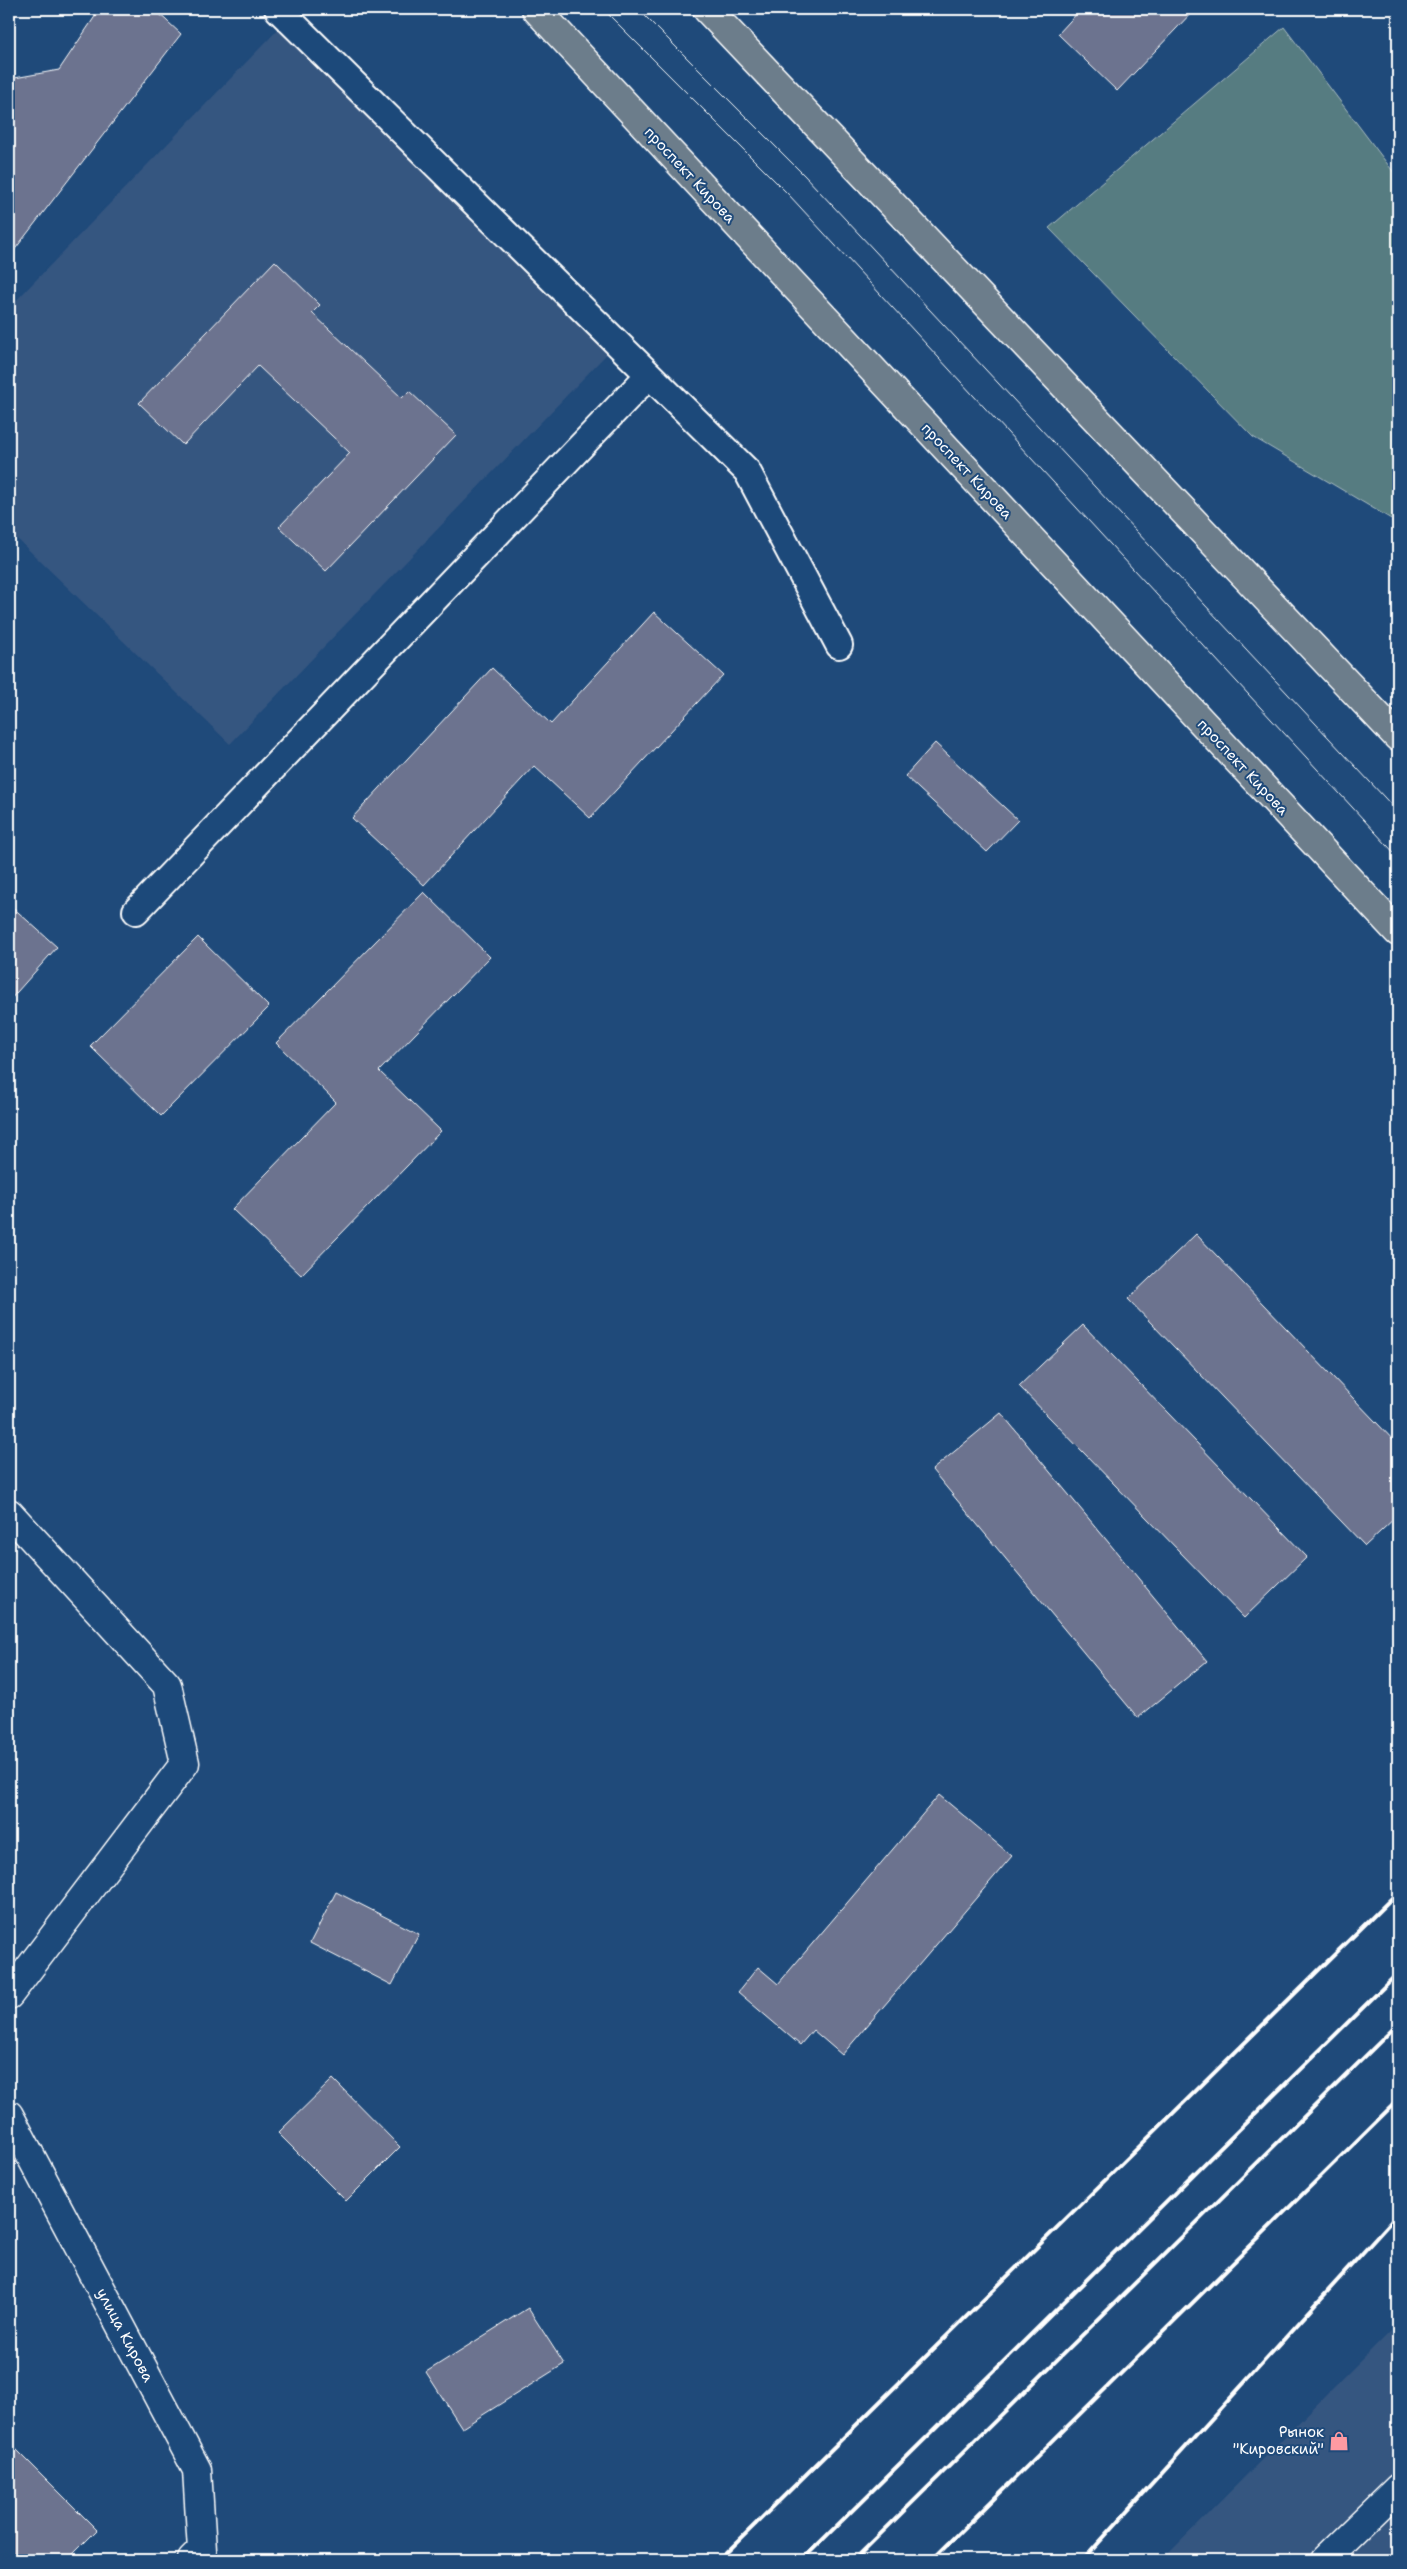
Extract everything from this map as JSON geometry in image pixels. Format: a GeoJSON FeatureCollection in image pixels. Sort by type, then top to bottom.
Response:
{"type":"FeatureCollection","features":[{"type":"Feature","properties":{"kind":"main road","name":"проспект Кирова"},"geometry":{"type":"LineString","coordinates":[[536,9],[1348,881],[1398,932]]}},
{"type":"Feature","properties":{"kind":"main road"},"geometry":{"type":"LineString","coordinates":[[707,9],[1398,737]]}},
{"type":"Feature","properties":{"kind":"street"},"geometry":{"type":"LineString","coordinates":[[9,1512],[167,1684],[185,1763],[9,1995]]}},
{"type":"Feature","properties":{"kind":"street","name":"улица Кирова"},"geometry":{"type":"LineString","coordinates":[[9,2115],[197,2470],[202,2550],[192,2560]]}},
{"type":"Feature","properties":{"kind":"street"},"geometry":{"type":"LineString","coordinates":[[1324,2560],[1398,2488]]}},
{"type":"Feature","properties":{"kind":"lane"},"geometry":{"type":"LineString","coordinates":[[278,9],[747,471],[839,645]]}},
{"type":"Feature","properties":{"kind":"lane"},"geometry":{"type":"LineString","coordinates":[[136,911],[649,375]]}},
{"type":"Feature","properties":{"kind":"shaded area"},"geometry":{"type":"Polygon","coordinates":[[[294,13],[626,334],[230,744],[9,531],[9,308],[294,13]]]}},
{"type":"Feature","properties":{"kind":"shaded area","name":"Рынок \"Кировский\""},"geometry":{"type":"Polygon","coordinates":[[[1398,2323],[1398,2560],[1162,2560],[1398,2323]]]}},
{"type":"Feature","properties":{"kind":"green space"},"geometry":{"type":"Polygon","coordinates":[[[1284,27],[1398,178],[1398,523],[1253,437],[1049,228],[1284,27]]]}},
{"type":"Feature","properties":{"kind":"building"},"geometry":{"type":"Polygon","coordinates":[[[100,9],[154,9],[181,34],[9,257],[9,79],[59,70],[100,9]]]}},
{"type":"Feature","properties":{"kind":"building"},"geometry":{"type":"Polygon","coordinates":[[[1081,9],[1195,9],[1117,91],[1058,34],[1081,9]]]}},
{"type":"Feature","properties":{"kind":"building"},"geometry":{"type":"Polygon","coordinates":[[[275,261],[320,305],[312,313],[402,398],[409,391],[456,435],[326,571],[279,527],[350,453],[258,366],[183,445],[139,403],[275,261]]]}},
{"type":"Feature","properties":{"kind":"building"},"geometry":{"type":"Polygon","coordinates":[[[654,612],[723,675],[590,818],[534,766],[424,885],[352,818],[492,668],[551,724],[654,612]]]}},
{"type":"Feature","properties":{"kind":"building"},"geometry":{"type":"Polygon","coordinates":[[[935,743],[1018,820],[987,852],[905,776],[935,743]]]}},
{"type":"Feature","properties":{"kind":"building"},"geometry":{"type":"Polygon","coordinates":[[[424,892],[490,957],[379,1071],[441,1131],[301,1275],[232,1209],[336,1102],[276,1043],[424,892]]]}},
{"type":"Feature","properties":{"kind":"building"},"geometry":{"type":"Polygon","coordinates":[[[9,904],[57,947],[9,1001],[9,904]]]}},
{"type":"Feature","properties":{"kind":"building"},"geometry":{"type":"Polygon","coordinates":[[[198,937],[269,1007],[161,1116],[90,1046],[198,937]]]}},
{"type":"Feature","properties":{"kind":"building"},"geometry":{"type":"Polygon","coordinates":[[[1196,1234],[1398,1445],[1398,1515],[1365,1546],[1128,1299],[1196,1234]]]}},
{"type":"Feature","properties":{"kind":"building"},"geometry":{"type":"Polygon","coordinates":[[[1083,1325],[1307,1557],[1244,1618],[1019,1386],[1083,1325]]]}},
{"type":"Feature","properties":{"kind":"building"},"geometry":{"type":"Polygon","coordinates":[[[1001,1413],[1207,1661],[1138,1718],[932,1470],[1001,1413]]]}},
{"type":"Feature","properties":{"kind":"building"},"geometry":{"type":"Polygon","coordinates":[[[939,1795],[1012,1856],[842,2055],[813,2030],[800,2045],[738,1992],[758,1967],[778,1984],[939,1795]]]}},
{"type":"Feature","properties":{"kind":"building"},"geometry":{"type":"Polygon","coordinates":[[[336,1892],[419,1934],[392,1985],[310,1943],[336,1892]]]}},
{"type":"Feature","properties":{"kind":"building"},"geometry":{"type":"Polygon","coordinates":[[[333,2079],[400,2147],[346,2201],[278,2133],[333,2079]]]}},
{"type":"Feature","properties":{"kind":"building"},"geometry":{"type":"Polygon","coordinates":[[[528,2308],[564,2364],[462,2428],[426,2372],[528,2308]]]}},
{"type":"Feature","properties":{"kind":"building"},"geometry":{"type":"Polygon","coordinates":[[[9,2442],[97,2530],[67,2560],[9,2560],[9,2442]]]}},
{"type":"Feature","properties":{"kind":"tram line"},"geometry":{"type":"LineString","coordinates":[[603,9],[789,195],[1398,857]]}},
{"type":"Feature","properties":{"kind":"tram line"},"geometry":{"type":"LineString","coordinates":[[638,9],[805,176],[1398,812]]}},
{"type":"Feature","properties":{"kind":"railway"},"geometry":{"type":"LineString","coordinates":[[719,2560],[1398,1892]]}},
{"type":"Feature","properties":{"kind":"railway"},"geometry":{"type":"LineString","coordinates":[[802,2560],[1398,1973]]}},
{"type":"Feature","properties":{"kind":"railway"},"geometry":{"type":"LineString","coordinates":[[854,2560],[1398,2024]]}},
{"type":"Feature","properties":{"kind":"railway"},"geometry":{"type":"LineString","coordinates":[[932,2560],[1398,2100]]}},
{"type":"Feature","properties":{"kind":"railway"},"geometry":{"type":"LineString","coordinates":[[1083,2560],[1398,2214]]}},
{"type":"Feature","properties":{"kind":"place","name":"Рынок \"Кировский\""},"geometry":{"type":"Point","coordinates":[1339,2441]}}]}
